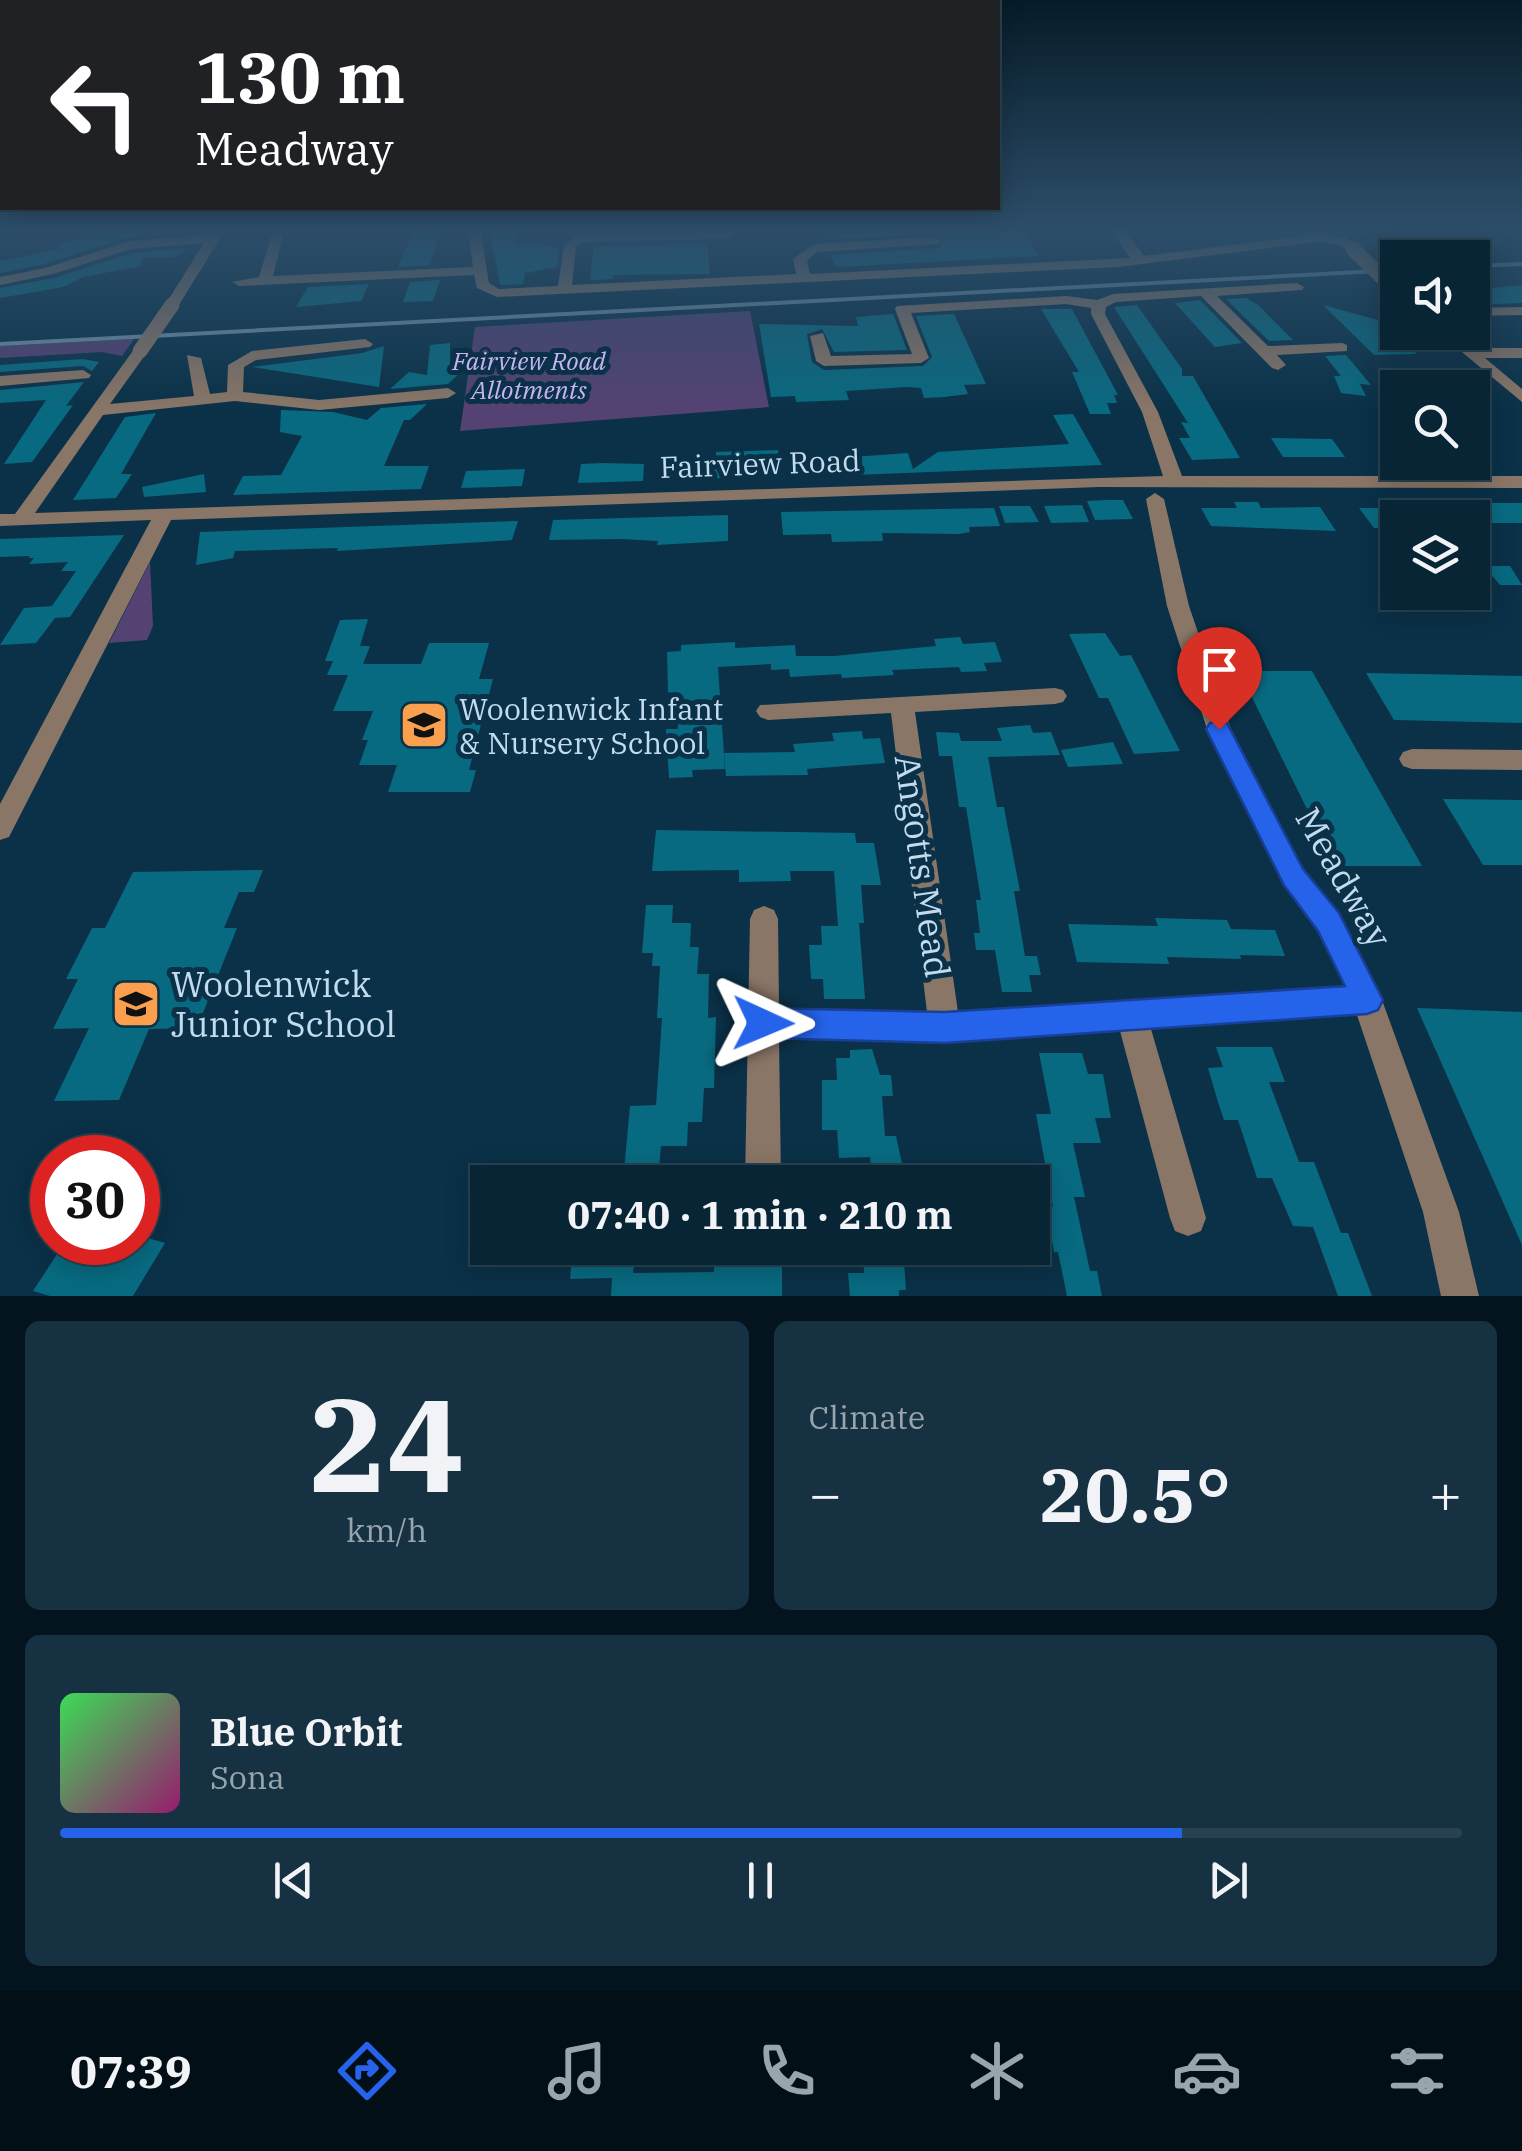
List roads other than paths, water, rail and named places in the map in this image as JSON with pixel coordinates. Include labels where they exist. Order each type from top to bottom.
[{"type":"street","points":[[21,519],[182,289]]},
{"type":"street","points":[[487,289],[491,293],[574,289]]},
{"type":"street","points":[[818,336],[824,361],[920,358],[902,309],[1066,300],[1099,305],[1112,298],[1251,289]]},
{"type":"street","points":[[1205,292],[1278,365]]},
{"type":"street","name":"Meadway","points":[[1099,305],[1098,314],[1150,412],[1178,606],[1219,729],[1294,877],[1329,922],[1367,1000],[1441,1212],[1460,1296]]},
{"type":"street","points":[[1490,312],[1522,311]]},
{"type":"street","points":[[235,396],[236,366],[252,356],[366,344]]},
{"type":"street","points":[[1265,352],[1342,348]]},
{"type":"street","points":[[1466,350],[1522,396]]},
{"type":"street","points":[[1469,353],[1522,354]]},
{"type":"street","points":[[192,358],[203,400]]},
{"type":"street","points":[[0,381],[83,376]]},
{"type":"street","points":[[20,402],[38,378]]},
{"type":"street","points":[[97,410],[235,396],[319,405],[448,393]]},
{"type":"street","name":"Fairview Road","points":[[0,520],[1522,482]]},
{"type":"street","points":[[0,829],[164,514]]},
{"type":"street","points":[[768,711],[1055,696]]},
{"type":"street","name":"Angotts Mead","points":[[902,704],[945,1028]]},
{"type":"street","points":[[1412,758],[1522,760]]},
{"type":"street","points":[[763,1165],[764,919]]},
{"type":"street","points":[[763,1023],[945,1028],[1367,1000]]},
{"type":"street","points":[[1132,1016],[1188,1218]]},
{"type":"railway","points":[[0,344],[1030,289]]},
{"type":"place","name":"Woolenwick Infant & Nursery School","points":[[424,725]]},
{"type":"place","name":"Woolenwick Junior School","points":[[136,1004]]},
{"type":"park label","name":"Fairview Road Allotments","points":[[529,374]]}]
